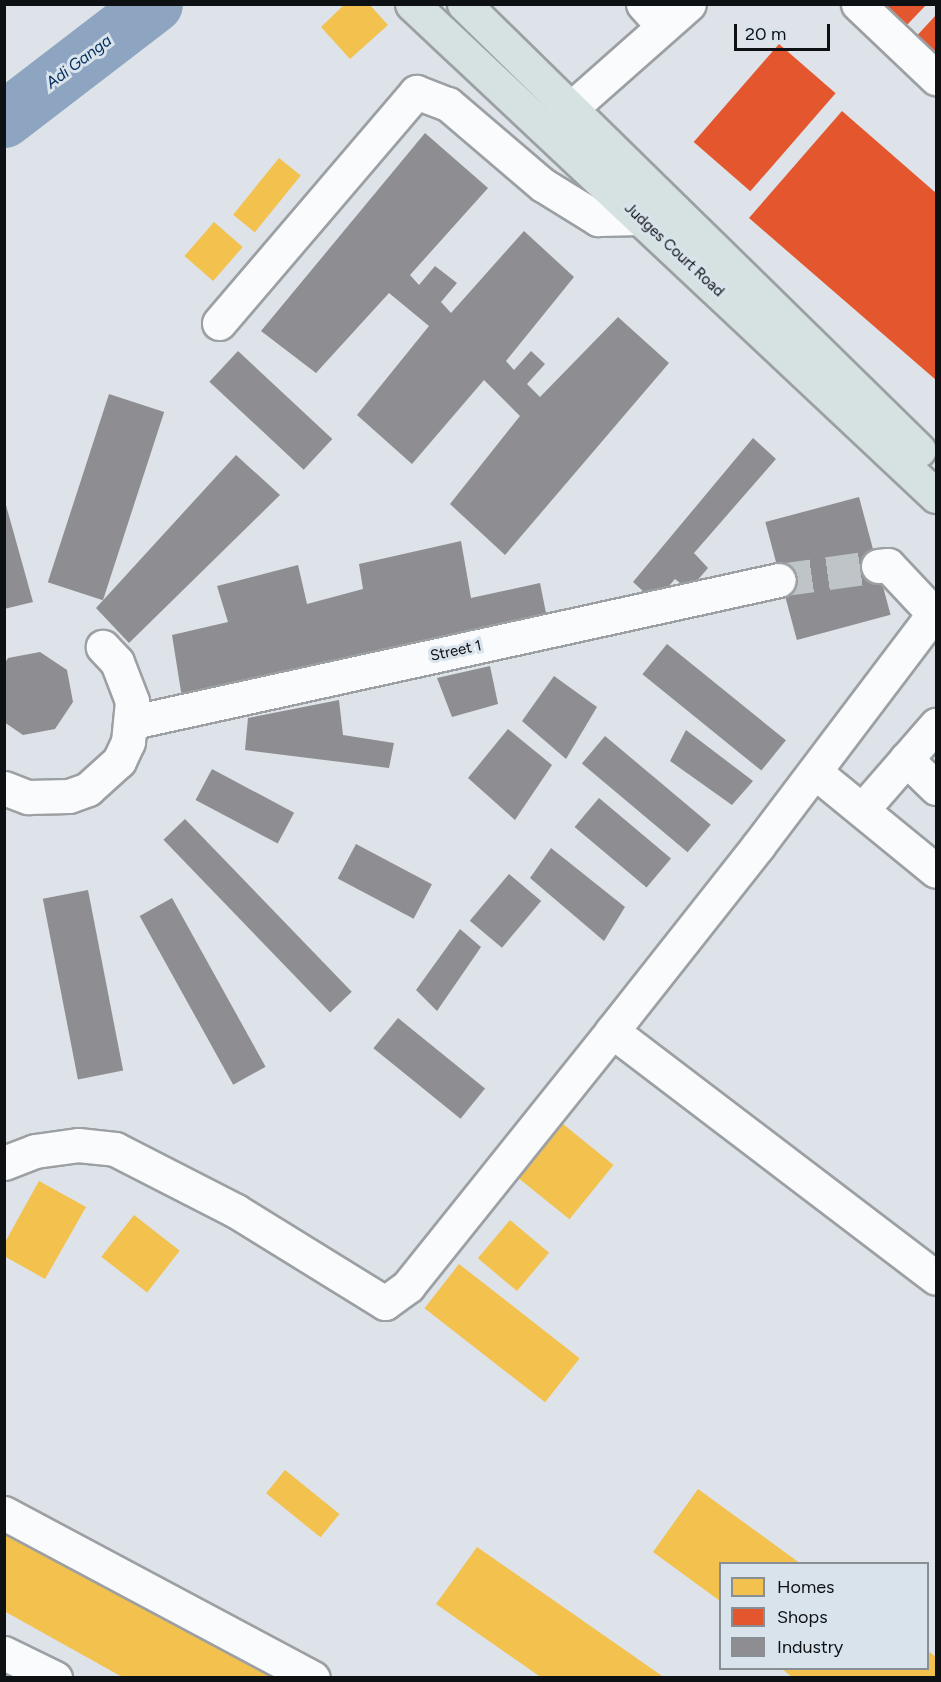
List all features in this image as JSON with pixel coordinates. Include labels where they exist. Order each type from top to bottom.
[{"type":"main road","name":"Judges Court Road","points":[[412,4],[557,120],[597,133],[936,466]]},
{"type":"main road","name":"Judges Court Road","points":[[464,4],[557,120],[640,218],[936,496]]},
{"type":"street","points":[[557,120],[653,15],[689,4]]},
{"type":"street","points":[[858,4],[936,78]]},
{"type":"street","points":[[219,323],[416,92],[448,104],[543,185],[598,219],[640,218]]},
{"type":"street","points":[[4,1162],[35,1151],[78,1145],[115,1149],[236,1211],[385,1303],[408,1286],[612,1031],[815,772],[935,612],[888,565],[878,566]]},
{"type":"street","name":"Street 1","points":[[133,722],[779,580]]},
{"type":"street","points":[[4,788],[48,799],[88,789],[119,761],[133,722],[127,681],[103,647]]},
{"type":"street","points":[[862,810],[936,725]]},
{"type":"street","points":[[906,759],[936,789]]},
{"type":"street","points":[[815,772],[936,871]]},
{"type":"street","points":[[612,1031],[936,1278]]},
{"type":"street","points":[[4,1513],[314,1677]]},
{"type":"street","points":[[4,1653],[55,1677]]},
{"type":"building: Homes","points":[[345,4],[369,4],[388,25],[350,59],[321,27]]},
{"type":"building: Homes","points":[[279,158],[301,176],[255,232],[233,215]]},
{"type":"building: Homes","points":[[214,222],[243,247],[213,281],[184,256]]},
{"type":"building: Homes","points":[[563,1124],[614,1165],[569,1219],[519,1178]]},
{"type":"building: Homes","points":[[39,1181],[86,1207],[45,1279],[4,1256],[4,1244]]},
{"type":"building: Homes","points":[[134,1215],[180,1251],[147,1292],[101,1257]]},
{"type":"building: Homes","points":[[510,1220],[549,1253],[517,1291],[478,1258]]},
{"type":"building: Homes","points":[[459,1264],[580,1358],[545,1402],[425,1308]]},
{"type":"building: Homes","points":[[285,1470],[339,1514],[321,1537],[266,1493]]},
{"type":"building: Homes","points":[[698,1489],[798,1562],[719,1562],[719,1600],[653,1552]]},
{"type":"building: Homes","points":[[4,1521],[307,1678],[124,1678],[4,1611]]},
{"type":"building: Homes","points":[[477,1547],[665,1678],[542,1678],[436,1604]]},
{"type":"building: Homes","points":[[929,1652],[936,1657],[936,1678],[793,1678],[783,1670],[929,1670]]},
{"type":"building: Shops","points":[[881,4],[927,4],[905,27]]},
{"type":"building: Shops","points":[[936,15],[936,64],[912,41]]},
{"type":"building: Shops","points":[[779,44],[836,93],[750,191],[694,142]]},
{"type":"building: Shops","points":[[842,111],[936,193],[936,380],[749,218]]},
{"type":"building: Industry","points":[[425,133],[488,188],[410,275],[419,285],[435,266],[457,283],[441,302],[451,313],[524,231],[574,277],[506,361],[514,370],[531,351],[545,364],[527,384],[540,397],[618,317],[669,363],[505,555],[450,504],[520,416],[484,380],[412,464],[357,415],[429,326],[389,293],[316,373],[261,331]]},
{"type":"building: Industry","points":[[238,351],[332,439],[304,470],[209,382]]},
{"type":"building: Industry","points":[[109,394],[164,412],[103,600],[48,582]]},
{"type":"building: Industry","points":[[753,438],[776,459],[694,553],[708,568],[689,590],[675,579],[655,602],[633,582]]},
{"type":"building: Industry","points":[[236,455],[280,495],[129,643],[96,608]]},
{"type":"building: Industry","points":[[859,497],[891,615],[797,640],[765,522]]},
{"type":"building: Industry","points":[[4,498],[33,602],[4,609]]},
{"type":"building: Industry","points":[[461,541],[471,598],[540,583],[548,623],[182,698],[172,635],[228,622],[217,586],[298,565],[307,604],[363,589],[359,564]]},
{"type":"building: Industry","points":[[667,644],[786,740],[761,771],[642,674]]},
{"type":"building: Industry","points":[[40,652],[67,670],[73,702],[55,729],[23,735],[4,722],[4,664],[8,658]]},
{"type":"building: Industry","points":[[490,666],[498,704],[452,717],[437,678]]},
{"type":"building: Industry","points":[[554,676],[597,707],[566,759],[522,721]]},
{"type":"building: Industry","points":[[339,700],[343,735],[394,743],[389,768],[245,750],[248,718]]},
{"type":"building: Industry","points":[[508,729],[552,765],[515,820],[468,778]]},
{"type":"building: Industry","points":[[686,730],[753,781],[732,805],[670,761]]},
{"type":"building: Industry","points":[[605,736],[711,825],[688,852],[582,764]]},
{"type":"building: Industry","points":[[212,769],[294,813],[278,844],[196,800]]},
{"type":"building: Industry","points":[[599,798],[671,858],[647,888],[575,827]]},
{"type":"building: Industry","points":[[185,819],[352,992],[330,1012],[163,840]]},
{"type":"building: Industry","points":[[356,844],[432,884],[414,919],[338,878]]},
{"type":"building: Industry","points":[[551,848],[625,907],[604,941],[530,878]]},
{"type":"building: Industry","points":[[509,874],[541,901],[502,948],[470,921]]},
{"type":"building: Industry","points":[[88,890],[123,1071],[78,1079],[43,899]]},
{"type":"building: Industry","points":[[172,898],[266,1067],[233,1085],[140,916]]},
{"type":"building: Industry","points":[[460,929],[481,947],[437,1011],[416,990]]},
{"type":"building: Industry","points":[[398,1018],[485,1088],[460,1119],[373,1048]]},
{"type":"waterway","name":"Adi Ganga","points":[[4,119],[154,4]]},
{"type":"tunnel","points":[[779,580],[878,566]]}]
